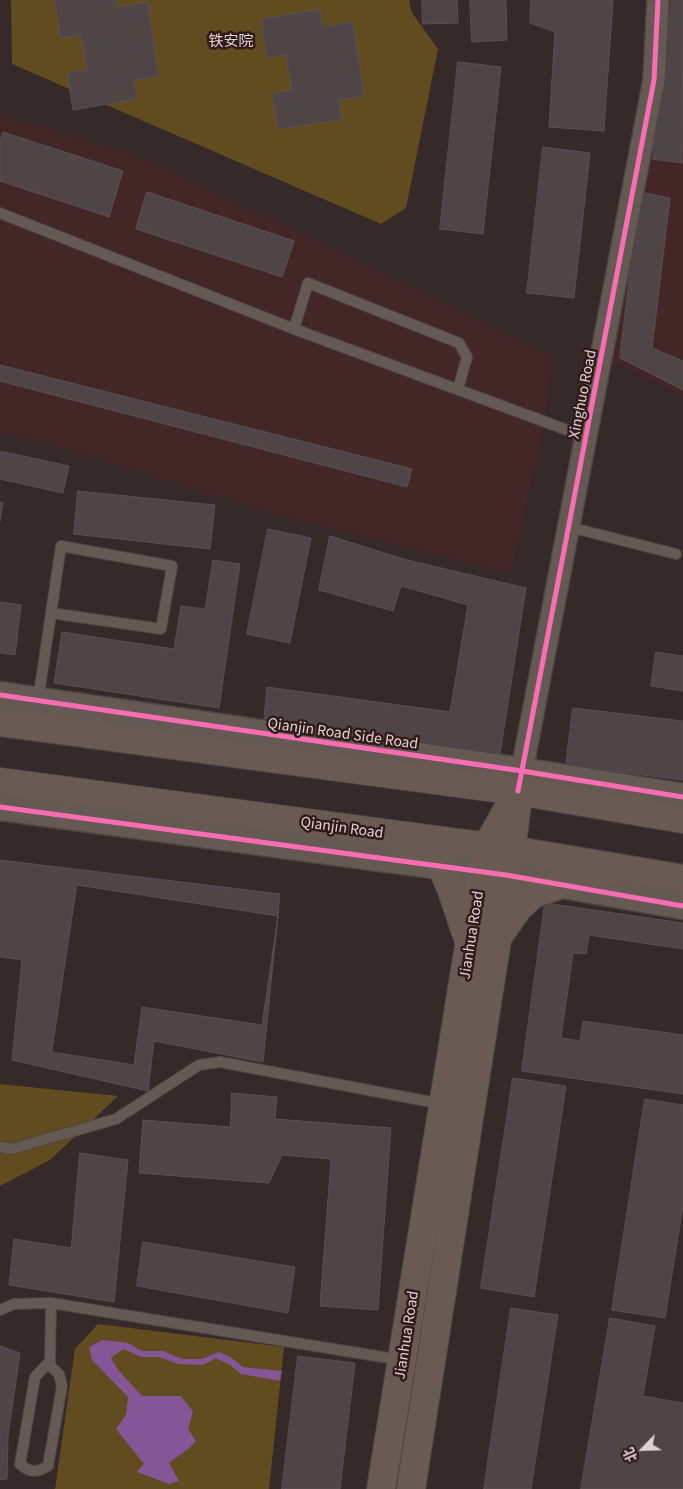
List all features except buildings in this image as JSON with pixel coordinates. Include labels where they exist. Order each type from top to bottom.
[{"type":"main road","points":[[0,722],[36,713],[520,781],[683,819]]},
{"type":"main road","name":"Jianhua Road","points":[[381,1489],[470,943],[520,781]]},
{"type":"main road","name":"Qianjin Road","points":[[0,782],[378,832],[496,861],[626,869],[683,879]]},
{"type":"main road","points":[[378,832],[418,848],[440,866],[454,896],[470,943]]},
{"type":"main road","name":"Jianhua Road","points":[[411,1489],[497,939],[496,861]]},
{"type":"main road","points":[[497,939],[518,908],[534,894],[586,876],[626,869]]},
{"type":"street","name":"Xinghuo Road","points":[[520,781],[654,80],[658,0]]},
{"type":"street","points":[[0,695],[36,713]]},
{"type":"street","points":[[520,781],[683,797]]},
{"type":"street","points":[[0,807],[440,866],[496,861],[562,885],[683,906]]},
{"type":"lane","points":[[0,214],[294,329],[586,437]]},
{"type":"lane","points":[[294,329],[308,283],[459,343],[467,357],[458,389]]},
{"type":"lane","points":[[569,527],[676,554]]},
{"type":"lane","points":[[36,713],[61,546],[172,566],[161,629],[51,613]]},
{"type":"lane","points":[[0,1146],[11,1149],[116,1119],[199,1065],[220,1062],[443,1104]]},
{"type":"lane","points":[[0,1310],[14,1304],[51,1303],[402,1360]]},
{"type":"lane","points":[[50,1361],[35,1378],[20,1464],[28,1471],[38,1472],[48,1466],[62,1386],[60,1374],[50,1366],[51,1303]]},
{"type":"shaded area","points":[[11,0],[409,0],[412,13],[438,49],[406,208],[381,224],[12,64]]},
{"type":"shaded area","points":[[671,0],[683,0],[683,396],[611,361]]},
{"type":"shaded area","points":[[0,115],[133,154],[307,236],[552,356],[545,421],[511,574],[281,516],[50,444],[0,431]]},
{"type":"shaded area","points":[[0,1084],[118,1096],[50,1160],[0,1186]]},
{"type":"shaded area","points":[[98,1324],[284,1347],[269,1489],[55,1489],[75,1349]]},
{"type":"shaded area","points":[[102,1340],[128,1343],[142,1351],[163,1351],[182,1359],[202,1359],[219,1352],[232,1358],[243,1367],[282,1371],[280,1381],[241,1374],[230,1365],[216,1358],[203,1365],[178,1364],[159,1357],[141,1357],[123,1349],[111,1358],[118,1370],[142,1396],[181,1396],[193,1412],[188,1429],[196,1441],[169,1463],[179,1481],[169,1484],[137,1472],[144,1464],[116,1429],[126,1415],[128,1397],[92,1360],[89,1347]]},
{"type":"cycle path","points":[[518,791],[654,80],[658,0]]},
{"type":"cycle path","name":"Qianjin Road Side Road","points":[[0,695],[522,771],[683,797]]},
{"type":"cycle path","points":[[0,807],[506,875],[683,906]]},
{"type":"district","name":"铁安院","points":[[231,40]]}]
